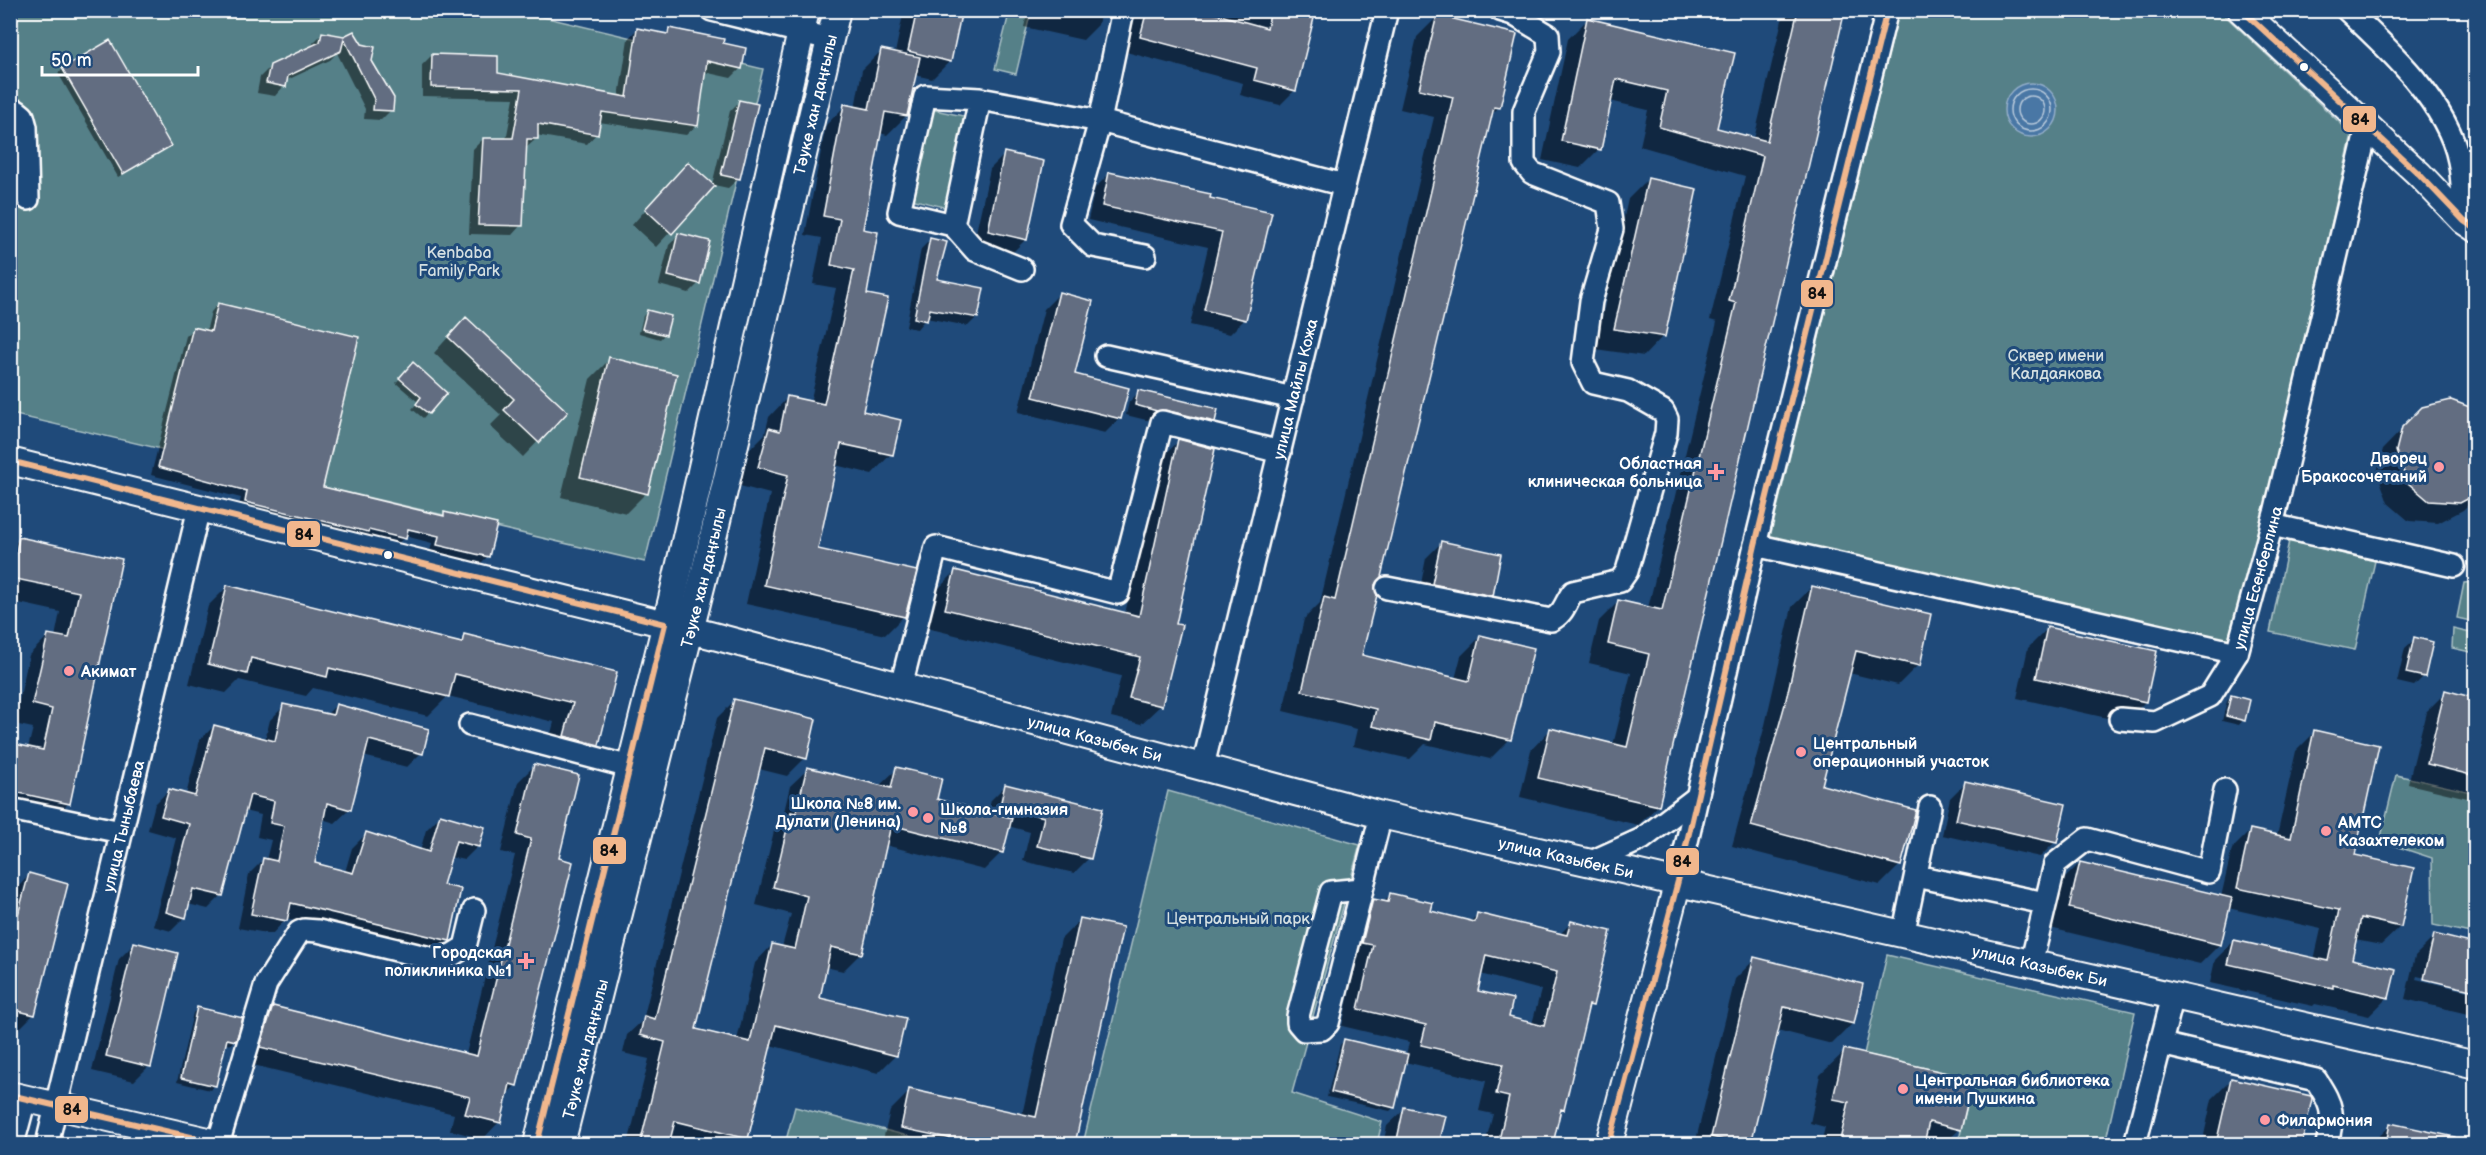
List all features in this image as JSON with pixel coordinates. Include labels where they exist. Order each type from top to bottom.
[{"type":"main road","name":"Тәуке хан даңғылы","points":[[537,1144],[630,767],[677,627],[708,560],[837,10]]},
{"type":"main road","points":[[2241,10],[2367,128],[2420,174],[2470,225]]},
{"type":"main road","name":"Тәуке хан даңғылы","points":[[561,1144],[677,627],[803,21]]},
{"type":"main road","name":"улица Казыбек Би","points":[[10,461],[677,627],[1381,815],[1678,881],[1903,935],[2475,1065]]},
{"type":"main road","points":[[1615,1144],[1678,881]]},
{"type":"main road","points":[[18,1097],[219,1144]]},
{"type":"street","points":[[712,10],[784,26],[803,21],[830,39]]},
{"type":"street","points":[[1123,10],[1100,121],[1071,224],[1093,246],[1145,256]]},
{"type":"street","name":"улица Майлы Кожа","points":[[1203,766],[1387,10]]},
{"type":"street","points":[[1387,588],[1551,620],[1557,617],[1564,610],[1574,592],[1620,581],[1627,571],[1666,433],[1667,419],[1663,411],[1652,403],[1628,391],[1593,383],[1588,377],[1583,363],[1584,341],[1591,301],[1610,240],[1612,217],[1608,203],[1532,173],[1524,163],[1524,111],[1549,52],[1550,43],[1548,35],[1542,31],[1513,14],[1500,10]]},
{"type":"street","points":[[1678,881],[1755,545],[1887,10]]},
{"type":"street","points":[[2346,10],[2387,48],[2445,119],[2459,160],[2470,225]]},
{"type":"street","points":[[1022,269],[975,250],[953,225],[899,212],[925,96],[980,99],[1100,121],[1344,185]]},
{"type":"street","points":[[953,225],[980,99]]},
{"type":"street","points":[[10,111],[17,111],[23,116],[26,127],[28,199]]},
{"type":"street","name":"улица Есенберлина","points":[[1755,545],[2237,653],[2272,525],[2367,128]]},
{"type":"street","points":[[1106,356],[1293,398]]},
{"type":"street","points":[[901,686],[936,547],[1118,593],[1162,422],[1280,452]]},
{"type":"street","name":"улица Тыныбаева","points":[[47,1144],[199,508]]},
{"type":"street","points":[[2272,525],[2454,566]]},
{"type":"street","points":[[2120,719],[2155,722],[2210,696],[2237,653]]},
{"type":"street","points":[[470,725],[630,767]]},
{"type":"street","points":[[2031,964],[2055,864],[2087,839],[2209,872],[2225,790]]},
{"type":"street","points":[[1591,862],[1642,839],[1697,797]]},
{"type":"street","points":[[1903,935],[1929,807]]},
{"type":"street","points":[[10,809],[121,832]]},
{"type":"street","points":[[1362,889],[1331,892],[1298,1016],[1298,1023],[1304,1030],[1322,1029],[1328,1023],[1381,815]]},
{"type":"street","points":[[1916,876],[2045,903]]},
{"type":"street","points":[[219,1144],[262,993],[299,932],[318,931],[434,959],[453,955],[465,947],[474,910]]},
{"type":"street","points":[[2135,1144],[2173,996]]},
{"type":"street","points":[[2161,1044],[2316,1080],[2327,1097],[2333,1116],[2326,1144]]},
{"type":"street","points":[[13,1144],[18,1097]]},
{"type":"green space","points":[[1010,10],[1031,11],[1016,74],[995,69]]},
{"type":"green space","name":"Kenbaba Family Park","points":[[11,11],[518,11],[763,69],[645,562],[11,414]]},
{"type":"green space","name":"Сквер имени Калдаякова","points":[[1899,11],[2220,11],[2352,134],[2234,649],[1769,541]]},
{"type":"green space","points":[[930,109],[968,117],[948,208],[911,199]]},
{"type":"green space","points":[[2289,541],[2375,561],[2355,650],[2270,632]]},
{"type":"green space","points":[[2475,582],[2475,622],[2457,618],[2464,583]]},
{"type":"green space","points":[[2453,629],[2475,634],[2475,653],[2452,648]]},
{"type":"green space","points":[[2396,775],[2475,793],[2475,934],[2433,925],[2432,858],[2380,841]]},
{"type":"green space","name":"Центральный парк","points":[[1168,791],[1360,845],[1292,1093],[1382,1122],[1377,1144],[1083,1144]]},
{"type":"green space","points":[[1887,955],[2135,1012],[2105,1144],[1958,1144],[1973,1079],[1864,1054]]},
{"type":"green space","points":[[795,1107],[939,1144],[785,1144]]},
{"type":"water","points":[[2026,83],[2036,83],[2046,87],[2054,95],[2058,110],[2054,125],[2046,133],[2036,137],[2026,137],[2016,133],[2008,125],[2004,115],[2004,105],[2008,95],[2016,87]]},
{"type":"building","points":[[917,10],[962,10],[951,62],[908,51]]},
{"type":"building","points":[[1147,10],[1202,10],[1267,28],[1271,10],[1316,10],[1296,91],[1254,80],[1257,68],[1140,37]]},
{"type":"building","points":[[1798,10],[1845,10],[1659,806],[1538,778],[1550,728],[1627,747],[1649,654],[1608,644],[1618,600],[1662,610],[1736,303],[1729,301],[1763,156],[1659,127],[1667,91],[1616,79],[1601,150],[1561,141],[1587,18],[1735,53],[1717,128],[1767,141]]},
{"type":"building","points":[[1437,15],[1517,34],[1500,108],[1494,107],[1381,577],[1375,585],[1377,595],[1362,655],[1469,681],[1480,635],[1534,648],[1511,740],[1435,722],[1431,740],[1372,726],[1376,709],[1302,691],[1324,597],[1335,600],[1453,97],[1419,89]]},
{"type":"building","points":[[637,28],[668,34],[669,28],[724,39],[723,43],[746,48],[742,69],[707,61],[698,126],[602,112],[598,135],[538,124],[538,139],[527,139],[523,226],[478,225],[483,138],[513,138],[522,89],[431,87],[432,54],[498,56],[498,73],[627,97]]},
{"type":"building","points":[[354,31],[362,44],[375,47],[372,61],[394,98],[393,111],[373,110],[374,99],[344,39],[341,51],[288,76],[286,87],[266,83],[270,65],[320,42],[322,32],[344,36]]},
{"type":"building","points":[[110,40],[171,146],[123,174],[62,68]]},
{"type":"building","points":[[881,49],[920,57],[907,116],[885,112],[863,229],[878,232],[867,294],[888,298],[863,411],[901,420],[893,455],[841,444],[818,549],[917,571],[905,617],[764,585],[788,475],[758,467],[769,428],[780,431],[787,396],[824,404],[854,270],[831,265],[840,219],[823,216],[844,104],[869,109]]},
{"type":"building","points":[[739,100],[758,104],[740,179],[721,175]]},
{"type":"building","points":[[1004,152],[1044,161],[1027,240],[988,231]]},
{"type":"building","points":[[688,162],[715,186],[672,234],[645,209]]},
{"type":"building","points":[[1109,172],[1211,194],[1210,198],[1272,212],[1246,320],[1204,310],[1222,232],[1102,206]]},
{"type":"building","points":[[1648,178],[1697,189],[1665,337],[1614,329]]},
{"type":"building","points":[[678,233],[710,241],[700,284],[668,276]]},
{"type":"building","points":[[930,238],[947,242],[937,279],[984,288],[978,318],[930,309],[927,321],[914,318]]},
{"type":"building","points":[[1059,292],[1093,301],[1075,374],[1129,388],[1121,419],[1033,397]]},
{"type":"building","points":[[218,303],[359,337],[323,487],[444,516],[444,512],[497,524],[489,557],[437,545],[439,536],[408,529],[406,539],[245,502],[247,491],[158,467],[193,327],[211,331]]},
{"type":"building","points":[[647,310],[671,316],[666,335],[642,329]]},
{"type":"building","points":[[466,317],[568,412],[539,443],[504,410],[514,399],[448,337]]},
{"type":"building","points":[[609,357],[677,374],[648,494],[580,477]]},
{"type":"building","points":[[413,362],[447,393],[429,414],[416,404],[421,397],[399,378]]},
{"type":"building","points":[[1138,390],[1218,409],[1215,422],[1135,405]]},
{"type":"building","name":"Дворец Бракосочетаний","points":[[2451,400],[2475,409],[2475,495],[2460,503],[2429,501],[2408,483],[2396,451],[2402,427],[2422,407]]},
{"type":"building","points":[[1178,439],[1215,449],[1176,624],[1182,625],[1162,706],[1129,698],[1140,657],[945,609],[955,570],[1139,616]]},
{"type":"building","name":"Акимат","points":[[19,537],[122,559],[70,804],[10,791],[10,743],[43,750],[52,709],[32,704],[48,634],[69,638],[79,592],[11,578]]},
{"type":"building","points":[[1441,541],[1501,554],[1493,596],[1432,584]]},
{"type":"building","points":[[227,585],[462,643],[464,634],[617,672],[599,745],[564,736],[573,703],[455,674],[449,697],[329,668],[327,677],[251,658],[247,674],[208,664]]},
{"type":"building","points":[[1812,586],[1931,614],[1920,666],[1856,651],[1822,785],[1916,810],[1901,866],[1751,826],[1785,704]]},
{"type":"building","points":[[2047,627],[2157,651],[2146,702],[2036,678]]},
{"type":"building","points":[[2414,637],[2433,642],[2425,677],[2406,673]]},
{"type":"building","points":[[2445,690],[2475,698],[2475,776],[2427,764]]},
{"type":"building","points":[[2231,695],[2250,700],[2245,721],[2226,716]]},
{"type":"building","points":[[734,699],[816,719],[807,759],[765,748],[696,1029],[750,1042],[772,944],[795,949],[807,896],[773,887],[791,812],[796,813],[807,767],[891,788],[896,767],[942,778],[937,799],[1012,818],[1003,853],[891,825],[862,954],[831,947],[820,998],[906,1018],[897,1056],[776,1025],[748,1139],[675,1121],[669,1144],[640,1144],[665,1042],[640,1035],[644,1016],[655,1019]]},
{"type":"building","points":[[283,704],[333,715],[336,704],[429,729],[423,754],[369,740],[351,810],[327,803],[315,863],[353,873],[366,832],[429,852],[440,814],[485,827],[479,847],[456,841],[443,885],[461,889],[450,941],[291,903],[287,921],[251,914],[263,858],[277,861],[284,826],[270,823],[274,801],[250,795],[223,896],[193,889],[186,918],[166,912],[189,824],[161,816],[169,789],[195,796],[214,725],[275,741]]},
{"type":"building","name":"АМТС Казахтелеком","points":[[2314,730],[2379,745],[2355,855],[2414,868],[2401,927],[2361,918],[2352,959],[2396,969],[2389,998],[2228,964],[2234,940],[2328,961],[2339,910],[2237,888],[2250,829],[2291,838]]},
{"type":"building","points":[[534,764],[579,775],[559,858],[573,862],[517,1086],[510,1084],[501,1123],[465,1114],[470,1097],[260,1047],[273,1006],[477,1056],[531,839],[517,835]]},
{"type":"building","points":[[1965,781],[2066,804],[2057,843],[1956,820]]},
{"type":"building","points":[[1005,784],[1103,808],[1091,859],[1037,846],[1044,817],[1000,806]]},
{"type":"building","points":[[2080,862],[2232,898],[2221,945],[2069,908]]},
{"type":"building","points":[[29,873],[68,884],[35,1015],[10,1009],[10,945]]},
{"type":"building","points":[[1390,893],[1433,903],[1431,911],[1475,922],[1477,913],[1567,935],[1571,921],[1611,931],[1593,1006],[1589,1005],[1564,1110],[1561,1109],[1553,1144],[1498,1144],[1509,1097],[1496,1094],[1503,1064],[1421,1045],[1426,1025],[1358,1009],[1373,945],[1362,943],[1373,899],[1388,902]],"holes":[[[1486,955],[1557,972],[1544,1026],[1509,1017],[1513,999],[1478,991]]]},
{"type":"building","points":[[1080,918],[1123,927],[1075,1144],[976,1144],[901,1128],[909,1089],[1036,1117]]},
{"type":"building","points":[[2434,934],[2475,944],[2475,991],[2424,979]]},
{"type":"building","points":[[134,942],[178,953],[151,1067],[106,1056]]},
{"type":"building","points":[[1754,957],[1863,984],[1854,1024],[1784,1007],[1751,1144],[1741,1144],[1711,1137]]},
{"type":"building","points":[[197,1007],[243,1018],[236,1041],[227,1039],[216,1086],[181,1078]]},
{"type":"building","points":[[1344,1039],[1408,1054],[1395,1108],[1331,1092]]},
{"type":"building","name":"Центральная библиотека имени Пушкина","points":[[1844,1049],[1973,1079],[1961,1130],[1929,1122],[1924,1144],[1839,1144],[1849,1102],[1833,1099]]},
{"type":"building","name":"Филармония","points":[[2231,1078],[2311,1096],[2302,1144],[2216,1144]]},
{"type":"building","points":[[1404,1107],[1446,1116],[1439,1144],[1396,1144]]},
{"type":"building","points":[[2390,1123],[2455,1137],[2455,1144],[2386,1144]]},
{"type":"transit line","name":"84","points":[[1609,1144],[1678,881],[1755,545],[1887,10]]},
{"type":"transit line","name":"84","points":[[2242,10],[2419,174],[2464,221],[2476,229]]},
{"type":"transit line","name":"84","points":[[10,461],[665,624],[537,1144]]},
{"type":"transit line","name":"84","points":[[10,1095],[221,1144]]},
{"type":"place","name":"Дворец Бракосочетаний","points":[[2439,467]]},
{"type":"place","name":"Областная клиническая больница","points":[[1716,472]]},
{"type":"place","name":"Акимат","points":[[69,671]]},
{"type":"place","name":"Центральный операционный участок","points":[[1801,752]]},
{"type":"place","name":"Школа №8 им. Дулати (Ленина)","points":[[913,812]]},
{"type":"place","name":"Школа-гимназия №8","points":[[928,818]]},
{"type":"place","name":"АМТС Казахтелеком","points":[[2326,831]]},
{"type":"place","name":"Городская поликлиника №1","points":[[526,961]]},
{"type":"place","name":"Центральная библиотека имени Пушкина","points":[[1903,1089]]},
{"type":"place","name":"Филармония","points":[[2265,1120]]}]
